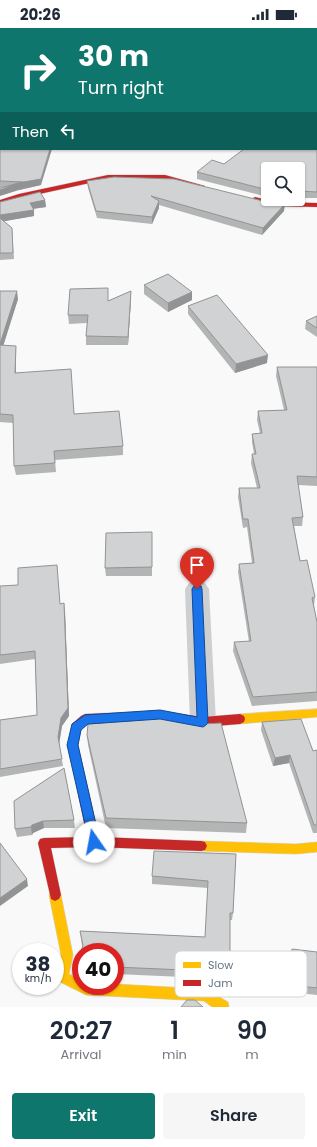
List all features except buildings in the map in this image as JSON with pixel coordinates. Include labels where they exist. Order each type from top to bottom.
[{"type":"street","points":[[0,202],[19,196],[108,178],[165,177],[209,188]]},
{"type":"street","points":[[246,196],[275,204],[317,205]]},
{"type":"street","points":[[197,589],[203,722]]},
{"type":"street","points":[[94,842],[73,745],[76,727],[85,719],[160,715],[203,722],[317,713]]},
{"type":"street","points":[[175,993],[86,989],[62,977],[67,955],[44,843],[94,842],[296,849],[317,847]]},
{"type":"street","points":[[209,997],[222,1007]]},
{"type":"traffic: slow","points":[[240,719],[317,713]]},
{"type":"traffic: slow","points":[[201,846],[296,849],[317,847]]},
{"type":"traffic: slow","points":[[55,895],[67,955],[62,977],[86,989],[175,993]]},
{"type":"traffic: slow","points":[[209,997],[223,1007]]},
{"type":"traffic: jam","points":[[0,202],[19,196],[108,177],[165,177],[202,186]]},
{"type":"traffic: jam","points":[[255,199],[275,204],[317,205]]},
{"type":"traffic: jam","points":[[94,842],[73,745],[76,727],[85,719],[160,715],[203,722],[240,719]]},
{"type":"traffic: jam","points":[[55,895],[44,843],[94,842],[201,846]]},
{"type":"route","points":[[94,842],[73,745],[76,727],[85,719],[160,715],[203,722],[197,589]]}]
